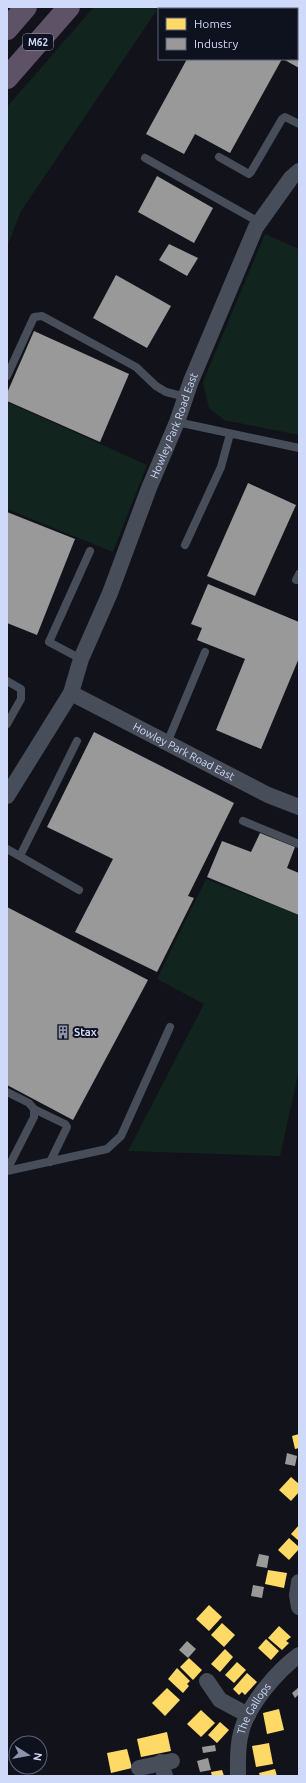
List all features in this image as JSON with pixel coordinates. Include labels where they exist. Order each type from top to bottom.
[{"type":"highway","name":"M62","points":[[7,29],[26,7]]},
{"type":"highway","name":"M62","points":[[7,78],[69,7]]},
{"type":"street","name":"Howley Park Road East","points":[[7,796],[71,693],[81,659],[110,594],[149,488],[178,422],[186,397],[253,234],[259,222],[291,178],[299,171]]},
{"type":"street","name":"Howley Park Road East","points":[[71,693],[268,795],[299,806]]},
{"type":"street","points":[[299,1582],[297,1596],[299,1607]]},
{"type":"street","name":"The Gallops","points":[[238,1776],[238,1751],[241,1732],[248,1715],[261,1694],[299,1655]]},
{"type":"street","points":[[207,1681],[220,1700],[248,1715]]},
{"type":"street","points":[[139,1768],[166,1766]]},
{"type":"lane","points":[[219,157],[249,174],[282,119],[285,117],[299,124]]},
{"type":"lane","points":[[145,158],[259,222]]},
{"type":"lane","points":[[7,376],[34,317],[42,316],[136,367],[156,386],[166,392],[186,397]]},
{"type":"lane","points":[[178,422],[299,448]]},
{"type":"lane","points":[[185,545],[221,467],[230,434]]},
{"type":"lane","points":[[81,659],[49,642],[90,551]]},
{"type":"lane","points":[[167,743],[205,652]]},
{"type":"lane","points":[[7,681],[21,689],[21,699],[7,724]]},
{"type":"lane","points":[[20,856],[77,741]]},
{"type":"lane","points":[[243,821],[299,844]]},
{"type":"lane","points":[[7,849],[79,890]]},
{"type":"lane","points":[[7,1171],[107,1149],[121,1136],[170,1027]]},
{"type":"lane","points":[[7,1092],[29,1103],[34,1109],[65,1124],[67,1127],[50,1162]]},
{"type":"lane","points":[[7,1171],[34,1116],[34,1109]]},
{"type":"green space","points":[[94,7],[159,7],[21,211],[7,247],[7,107]]},
{"type":"green space","points":[[265,234],[299,249],[299,435],[224,420],[209,408],[203,382]]},
{"type":"green space","points":[[7,402],[147,465],[113,552],[7,509]]},
{"type":"green space","points":[[206,879],[299,915],[299,1070],[280,1156],[128,1151],[204,1004],[157,979]]},
{"type":"building: Homes","points":[[299,1434],[299,1448],[295,1449],[292,1436]]},
{"type":"building: Homes","points":[[291,1477],[299,1484],[299,1492],[291,1501],[279,1490]]},
{"type":"building: Homes","points":[[299,1525],[299,1541],[291,1534]]},
{"type":"building: Homes","points":[[289,1538],[299,1547],[299,1549],[289,1560],[278,1550]]},
{"type":"building: Homes","points":[[268,1570],[287,1573],[284,1588],[265,1584]]},
{"type":"building: Homes","points":[[209,1605],[222,1617],[209,1631],[196,1619]]},
{"type":"building: Homes","points":[[222,1623],[235,1635],[224,1647],[211,1635]]},
{"type":"building: Homes","points":[[279,1626],[291,1637],[286,1641],[289,1643],[282,1650],[268,1638]]},
{"type":"building: Homes","points":[[266,1639],[279,1651],[271,1660],[258,1648]]},
{"type":"building: Homes","points":[[225,1649],[233,1657],[220,1672],[211,1664]]},
{"type":"building: Homes","points":[[189,1658],[202,1670],[193,1680],[180,1667]]},
{"type":"building: Homes","points":[[237,1662],[246,1670],[234,1683],[225,1675]]},
{"type":"building: Homes","points":[[177,1668],[190,1681],[187,1684],[189,1686],[183,1693],[168,1679]]},
{"type":"building: Homes","points":[[247,1673],[257,1682],[245,1695],[242,1692],[239,1695],[233,1689]]},
{"type":"building: Homes","points":[[167,1688],[180,1700],[165,1716],[152,1703]]},
{"type":"building: Homes","points":[[279,1709],[284,1730],[267,1734],[263,1713]]},
{"type":"building: Homes","points":[[201,1710],[215,1723],[201,1737],[187,1724]]},
{"type":"building: Homes","points":[[220,1722],[229,1730],[217,1743],[208,1735]]},
{"type":"building: Homes","points":[[167,1732],[171,1751],[141,1757],[137,1739]]},
{"type":"building: Homes","points":[[269,1743],[273,1764],[256,1767],[252,1746]]},
{"type":"building: Homes","points":[[127,1749],[132,1768],[111,1773],[107,1753]]},
{"type":"building: Homes","points":[[275,1769],[277,1776],[260,1776],[259,1773]]},
{"type":"building: Homes","points":[[222,1770],[224,1776],[212,1776],[211,1772]]},
{"type":"building: Industry","points":[[241,7],[242,8],[216,8]]},
{"type":"building: Industry","points":[[283,7],[284,8],[262,8]]},
{"type":"building: Industry","points":[[298,16],[299,17],[299,68],[285,60],[298,60]]},
{"type":"building: Industry","points":[[186,60],[281,60],[230,153],[195,134],[184,154],[146,134]]},
{"type":"building: Industry","points":[[157,176],[213,208],[194,243],[138,212]]},
{"type":"building: Industry","points":[[169,244],[198,258],[187,276],[159,260]]},
{"type":"building: Industry","points":[[116,275],[171,306],[147,348],[93,318]]},
{"type":"building: Industry","points":[[34,331],[129,374],[100,442],[7,401],[7,393]]},
{"type":"building: Industry","points":[[248,483],[296,505],[255,596],[207,576]]},
{"type":"building: Industry","points":[[7,512],[75,539],[37,635],[7,623]]},
{"type":"building: Industry","points":[[208,584],[299,622],[299,658],[261,749],[216,730],[245,659],[197,640],[202,628],[191,624]]},
{"type":"building: Industry","points":[[94,732],[234,803],[188,896],[194,898],[157,972],[75,932],[113,859],[47,827]]},
{"type":"building: Industry","points":[[260,833],[295,847],[287,868],[299,873],[299,915],[207,877],[222,841],[251,852]]},
{"type":"building: Industry","name":"Stax","points":[[7,907],[148,980],[73,1120],[7,1085]]},
{"type":"building: Industry","points":[[287,1453],[297,1456],[295,1466],[285,1464]]},
{"type":"building: Industry","points":[[259,1554],[269,1556],[267,1568],[256,1566]]},
{"type":"building: Industry","points":[[253,1585],[264,1587],[262,1598],[251,1596]]},
{"type":"building: Industry","points":[[187,1641],[196,1649],[188,1658],[179,1650]]},
{"type":"building: Industry","points":[[299,1687],[299,1694],[295,1698],[292,1693]]},
{"type":"building: Industry","points":[[215,1745],[216,1751],[203,1753],[202,1747]]},
{"type":"building: Industry","points":[[208,1758],[211,1770],[200,1772],[197,1761]]},
{"type":"place","name":"Stax","points":[[63,1032]]}]
